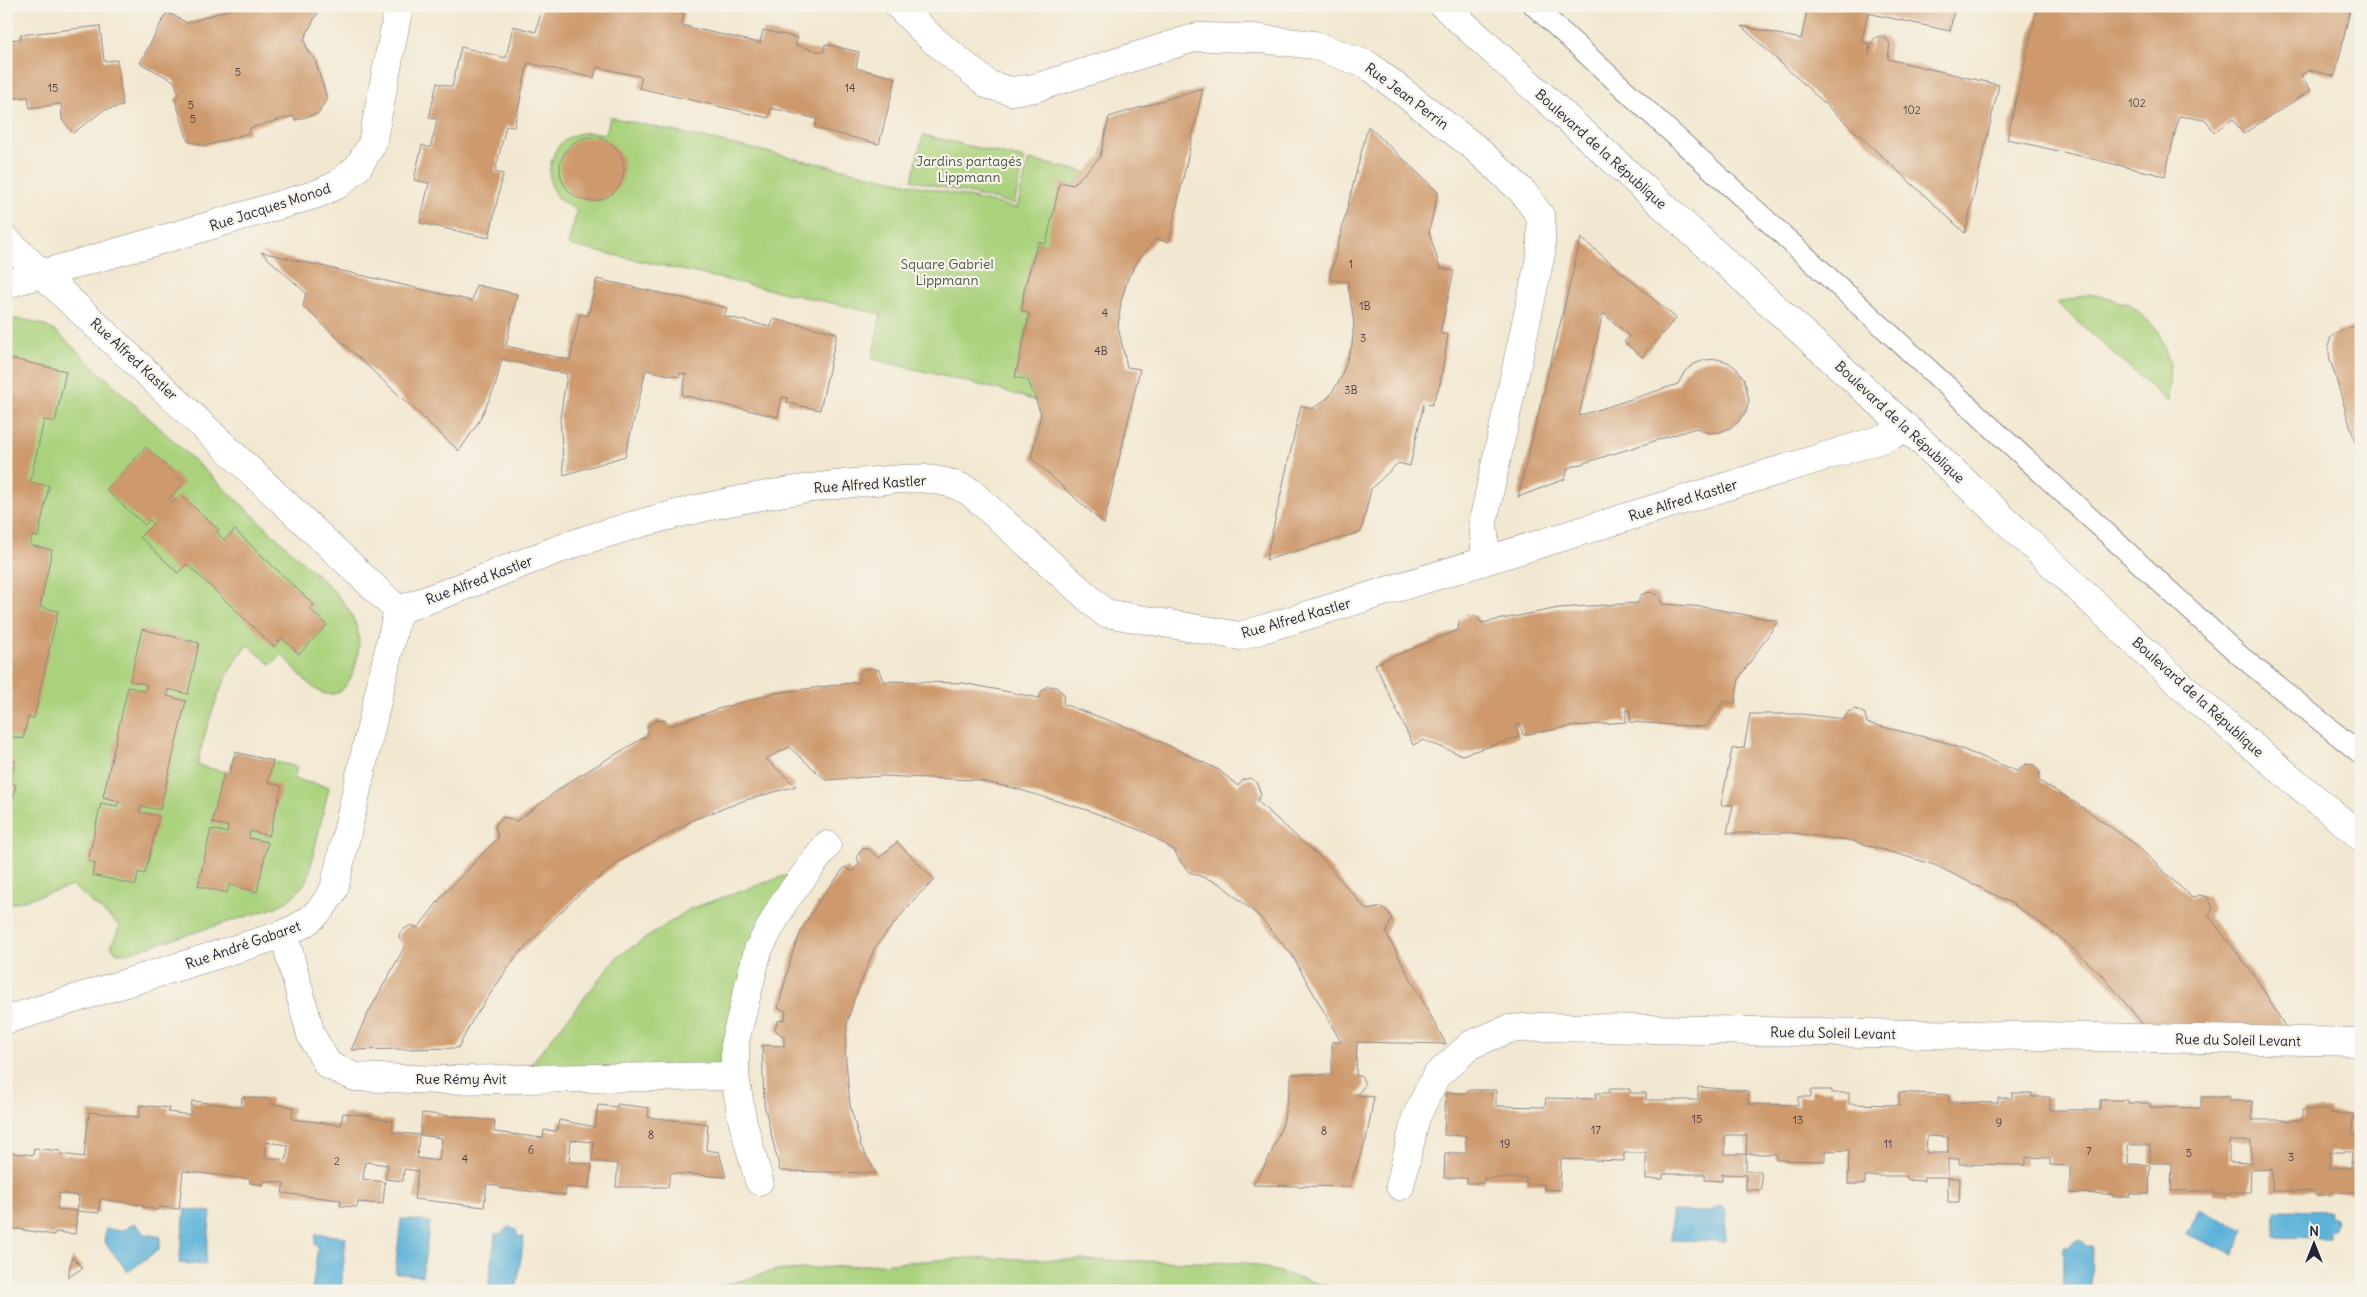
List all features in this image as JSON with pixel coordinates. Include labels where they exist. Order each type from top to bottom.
[{"type":"street","name":"Rue Jacques Monod","points":[[6,284],[317,194],[339,184],[358,167],[372,144],[399,6]]},
{"type":"street","name":"Rue Jean Perrin","points":[[899,6],[931,38],[989,85],[1011,91],[1035,88],[1197,37],[1253,38],[1314,45],[1368,65],[1474,147],[1523,192],[1541,217],[1541,253],[1483,522],[1486,560]]},
{"type":"street","name":"Boulevard de la République","points":[[1444,6],[1906,427],[2196,699],[2360,837]]},
{"type":"street","name":"Rue Alfred Kastler","points":[[6,240],[398,610],[435,598],[590,539],[694,510],[821,486],[926,478],[951,482],[969,491],[1105,613],[1240,636],[1891,436],[1906,427]]},
{"type":"street","name":"Rue André Gabaret","points":[[6,1020],[284,934],[308,923],[323,908],[334,889],[398,610]]},
{"type":"street","points":[[760,1181],[742,1119],[735,1076],[735,1040],[758,950],[784,902],[827,845]]},
{"type":"street","name":"Rue Rémy Avit","points":[[284,934],[310,1035],[328,1065],[355,1077],[440,1080],[735,1076]]},
{"type":"street","name":"Rue du Soleil Levant","points":[[1400,1186],[1416,1116],[1436,1076],[1472,1044],[1509,1029],[1551,1028],[2361,1042]]},
{"type":"lane","points":[[1534,6],[2238,654],[2361,754]]},
{"type":"green space","name":"Square Gabriel Lippmann","points":[[610,117],[1017,208],[1029,160],[1086,172],[1046,244],[1038,242],[1024,290],[1022,311],[1030,314],[1015,376],[1028,380],[1036,401],[1001,390],[872,359],[881,314],[568,245],[577,210],[557,197],[550,181],[551,163],[559,146],[571,136],[588,132],[606,134]]},
{"type":"green space","name":"Jardins partagés Lippmann","points":[[923,135],[1025,159],[1014,204],[912,180]]},
{"type":"green space","points":[[2090,294],[2130,304],[2158,330],[2170,364],[2168,402],[2057,303]]},
{"type":"green space","points":[[14,319],[38,323],[59,334],[333,590],[353,617],[359,638],[356,663],[352,675],[346,685],[338,692],[328,694],[312,687],[282,654],[271,665],[248,645],[238,657],[222,686],[210,718],[197,765],[229,773],[235,752],[297,767],[294,779],[329,787],[308,878],[305,883],[294,896],[274,908],[127,953],[117,953],[111,946],[120,926],[73,886],[6,905],[6,321]]},
{"type":"green space","points":[[810,867],[784,902],[735,1076],[519,1079],[617,957],[690,909]]},
{"type":"green space","points":[[968,1258],[1249,1263],[1343,1291],[705,1291],[773,1271]]},
{"type":"water","points":[[1717,1206],[1723,1207],[1726,1212],[1725,1241],[1671,1240],[1671,1211],[1710,1212]]},
{"type":"water","points":[[185,1209],[211,1212],[205,1265],[179,1263]]},
{"type":"water","points":[[2199,1209],[2245,1231],[2234,1255],[2187,1234]]},
{"type":"water","points":[[2275,1210],[2330,1211],[2330,1215],[2336,1218],[2337,1223],[2335,1229],[2329,1232],[2329,1238],[2273,1237]]},
{"type":"water","points":[[401,1219],[430,1222],[422,1276],[395,1273]]},
{"type":"water","points":[[134,1223],[146,1234],[161,1237],[159,1249],[128,1272],[104,1241],[106,1229],[123,1230]]},
{"type":"water","points":[[508,1227],[516,1230],[518,1237],[524,1237],[516,1291],[488,1288],[495,1234],[501,1234]]},
{"type":"water","points":[[316,1234],[346,1237],[341,1291],[312,1291],[318,1246],[315,1245]]},
{"type":"water","points":[[2076,1240],[2082,1241],[2086,1247],[2092,1247],[2091,1291],[2063,1291],[2063,1247],[2069,1247]]},
{"type":"building","points":[[240,6],[321,6],[304,39],[308,52],[314,57],[327,98],[319,113],[296,120],[293,116],[250,128],[249,133],[205,146],[188,141],[175,99],[179,94],[174,81],[140,63],[167,12],[187,23]]},
{"type":"building","points":[[542,6],[622,6],[649,13],[651,6],[657,6],[684,13],[682,25],[692,28],[760,43],[763,30],[798,38],[795,45],[818,51],[824,52],[825,44],[859,52],[856,68],[896,78],[879,144],[815,128],[817,119],[771,108],[769,118],[639,88],[642,77],[597,67],[594,78],[528,63],[514,127],[506,126],[495,172],[503,174],[489,238],[420,223],[429,183],[414,180],[422,145],[430,148],[436,126],[437,119],[429,118],[437,83],[452,87],[461,47],[506,58],[513,26],[536,32]]},
{"type":"building","points":[[1808,6],[1955,6],[1950,31],[1868,13],[1861,42],[1870,44],[1869,55],[1872,42],[1876,37],[1882,36],[1890,44],[1888,59],[1999,85],[1965,233],[1741,26],[1801,39]]},
{"type":"building","points":[[2027,6],[2351,6],[2335,76],[2309,70],[2301,75],[2311,90],[2243,134],[2233,119],[2214,132],[2206,120],[2179,116],[2165,176],[2007,139],[2037,9]]},
{"type":"building","points":[[100,26],[104,61],[117,60],[123,106],[104,110],[73,133],[62,120],[61,104],[30,108],[28,97],[6,99],[6,36],[8,40],[21,39],[20,35]]},
{"type":"building","points":[[1203,88],[1169,242],[1156,239],[1141,256],[1128,278],[1121,301],[1118,327],[1127,367],[1140,369],[1104,524],[1031,458],[1041,414],[1028,380],[1015,377],[1030,314],[1022,311],[1024,290],[1038,242],[1046,244],[1060,182],[1073,185],[1100,157],[1109,117]]},
{"type":"building","points":[[1368,126],[1438,192],[1429,232],[1440,268],[1454,271],[1440,333],[1448,335],[1440,384],[1432,405],[1424,403],[1410,466],[1398,463],[1371,489],[1361,532],[1266,560],[1301,405],[1312,409],[1329,397],[1341,378],[1352,345],[1354,323],[1348,282],[1329,280]]},
{"type":"building","points":[[592,137],[604,139],[615,146],[622,157],[624,169],[622,181],[615,192],[604,199],[592,201],[580,199],[569,192],[562,181],[560,169],[562,157],[569,146],[580,139]]},
{"type":"building","points":[[1581,238],[1676,318],[1642,357],[1624,342],[1629,336],[1603,313],[1579,416],[1678,384],[1685,371],[1694,364],[1705,360],[1717,359],[1728,362],[1737,369],[1744,378],[1749,400],[1746,411],[1739,421],[1730,428],[1720,432],[1708,433],[1696,428],[1568,468],[1565,479],[1518,497]]},
{"type":"building","points":[[261,252],[472,301],[476,285],[517,294],[506,346],[570,360],[580,314],[588,316],[597,279],[727,308],[724,316],[771,327],[773,319],[837,333],[820,410],[787,403],[788,398],[782,397],[778,417],[682,395],[686,374],[680,373],[679,377],[646,370],[625,456],[564,475],[560,417],[567,374],[502,359],[495,387],[478,423],[459,451],[303,306],[306,293]]},
{"type":"building","points":[[2361,324],[2360,458],[2328,347],[2331,337],[2337,332]]},
{"type":"building","points":[[8,358],[66,371],[55,422],[44,420],[30,482],[49,486],[38,537],[32,536],[30,545],[52,550],[40,607],[58,611],[34,718],[28,717],[23,739],[6,735]]},
{"type":"building","points":[[146,447],[184,483],[169,499],[173,503],[181,495],[219,530],[217,532],[224,540],[235,530],[314,605],[310,609],[327,625],[299,654],[282,638],[274,647],[187,564],[178,573],[140,537],[153,524],[150,520],[145,525],[106,490]]},
{"type":"building","points":[[1649,592],[1658,595],[1662,604],[1704,607],[1778,621],[1739,678],[1735,703],[1724,701],[1706,727],[1630,722],[1630,710],[1626,710],[1626,722],[1574,726],[1523,735],[1520,724],[1516,725],[1519,737],[1462,755],[1423,740],[1413,745],[1375,664],[1458,630],[1459,621],[1468,615],[1476,616],[1482,623],[1559,608],[1638,603],[1641,595]]},
{"type":"building","points":[[142,629],[199,643],[188,694],[168,689],[167,696],[186,701],[160,810],[141,806],[139,812],[159,816],[145,874],[138,872],[136,885],[92,875],[95,863],[88,861],[101,803],[117,806],[119,801],[103,797],[128,687],[145,691],[146,684],[130,681]]},
{"type":"building","points":[[872,668],[879,670],[883,681],[963,683],[1039,698],[1042,691],[1048,686],[1056,687],[1064,694],[1063,704],[1138,731],[1219,770],[1238,786],[1243,780],[1250,778],[1257,783],[1261,795],[1257,801],[1324,861],[1367,910],[1382,907],[1388,912],[1392,918],[1386,933],[1446,1044],[1357,1042],[1356,1075],[1362,1077],[1365,1085],[1357,1095],[1374,1097],[1366,1140],[1349,1187],[1253,1185],[1270,1156],[1283,1123],[1292,1074],[1332,1075],[1332,1042],[1341,1042],[1292,955],[1259,916],[1219,883],[1189,872],[1174,850],[1147,833],[1090,811],[1014,788],[975,780],[882,776],[826,780],[789,747],[766,759],[796,786],[746,800],[695,819],[620,861],[577,896],[517,955],[472,1021],[458,1048],[351,1050],[367,1015],[404,948],[399,937],[401,931],[411,925],[418,928],[444,894],[498,838],[495,826],[504,817],[517,821],[569,782],[648,735],[647,727],[657,720],[666,721],[670,726],[718,709],[775,693],[859,682],[859,676],[863,669]]},
{"type":"building","points":[[1856,709],[1865,714],[1867,723],[1941,741],[2017,771],[2026,764],[2034,765],[2040,772],[2039,781],[2076,803],[2135,844],[2192,898],[2199,895],[2208,897],[2213,908],[2209,916],[2256,978],[2286,1028],[2145,1027],[2103,976],[2060,937],[2013,904],[1935,865],[1853,841],[1794,833],[1727,833],[1733,805],[1721,805],[1732,749],[1744,748],[1750,714],[1801,714],[1844,719],[1848,712]]},
{"type":"building","points":[[235,752],[273,761],[268,782],[282,786],[269,836],[250,831],[249,838],[268,842],[257,892],[229,885],[227,893],[198,886],[211,829],[227,833],[228,826],[212,823],[224,772],[230,773]]},
{"type":"building","points":[[6,759],[15,762],[10,783],[16,785],[7,822]]},
{"type":"building","points":[[897,842],[935,880],[917,896],[875,947],[847,1023],[845,1050],[850,1105],[861,1146],[876,1173],[780,1171],[764,1104],[762,1045],[784,1046],[784,1036],[777,1032],[775,1028],[778,1021],[785,1019],[786,1011],[778,1008],[793,951],[804,925],[821,898],[845,867],[852,872],[859,864],[857,856],[863,849],[869,849],[879,858]]},
{"type":"building","points":[[1698,1087],[1748,1091],[1748,1104],[1798,1105],[1798,1097],[1811,1097],[1811,1090],[1832,1090],[1832,1093],[1849,1093],[1849,1104],[1899,1105],[1899,1092],[1949,1095],[1949,1102],[1998,1103],[1998,1098],[2012,1098],[2012,1093],[2032,1093],[2032,1097],[2050,1097],[2050,1110],[2100,1110],[2100,1100],[2128,1100],[2128,1103],[2150,1103],[2150,1107],[2201,1108],[2201,1097],[2230,1097],[2230,1101],[2252,1101],[2252,1120],[2302,1120],[2302,1110],[2331,1110],[2330,1113],[2353,1114],[2352,1135],[2361,1135],[2361,1193],[2330,1192],[2330,1195],[2314,1195],[2314,1191],[2272,1191],[2272,1169],[2251,1170],[2250,1192],[2231,1192],[2230,1195],[2214,1194],[2214,1191],[2171,1191],[2172,1163],[2150,1163],[2150,1145],[2128,1145],[2128,1164],[2150,1165],[2149,1194],[2129,1194],[2130,1197],[2113,1197],[2112,1194],[2070,1193],[2070,1166],[2050,1165],[2050,1158],[2026,1157],[2026,1165],[1959,1164],[1959,1159],[1948,1159],[1948,1177],[1924,1177],[1924,1181],[1907,1180],[1907,1176],[1865,1176],[1865,1184],[1848,1184],[1849,1150],[1825,1151],[1825,1161],[1776,1160],[1776,1154],[1746,1154],[1746,1171],[1761,1171],[1762,1190],[1746,1190],[1746,1175],[1722,1174],[1722,1181],[1705,1180],[1705,1174],[1663,1174],[1663,1179],[1646,1179],[1646,1153],[1624,1153],[1624,1161],[1561,1159],[1560,1190],[1544,1189],[1544,1184],[1526,1184],[1526,1178],[1484,1178],[1484,1183],[1467,1183],[1467,1178],[1444,1178],[1445,1153],[1466,1153],[1466,1136],[1444,1135],[1446,1093],[1467,1093],[1468,1090],[1496,1090],[1496,1106],[1545,1107],[1546,1098],[1596,1099],[1596,1093],[1609,1093],[1609,1089],[1630,1089],[1630,1093],[1646,1093],[1646,1100],[1698,1100]],"holes":[[[1725,1135],[1747,1135],[1746,1154],[1725,1154]],[[1927,1136],[1948,1137],[1948,1153],[1926,1153]],[[2229,1141],[2251,1141],[2251,1163],[2229,1162]],[[2330,1152],[2352,1152],[2351,1168],[2330,1168]]]},
{"type":"building","points":[[242,1097],[271,1099],[271,1104],[293,1107],[292,1119],[341,1125],[343,1113],[393,1121],[392,1132],[419,1135],[417,1158],[439,1161],[442,1138],[420,1135],[422,1113],[495,1121],[494,1132],[543,1138],[544,1130],[557,1131],[559,1120],[595,1127],[598,1105],[617,1107],[617,1104],[649,1108],[648,1117],[708,1124],[706,1150],[719,1152],[726,1177],[670,1173],[668,1187],[616,1187],[618,1164],[592,1161],[594,1142],[571,1140],[569,1162],[592,1164],[588,1189],[566,1187],[565,1195],[499,1188],[499,1186],[487,1184],[484,1207],[414,1199],[418,1171],[404,1169],[403,1181],[385,1179],[388,1165],[365,1162],[363,1179],[385,1182],[383,1204],[358,1202],[357,1207],[340,1206],[341,1200],[282,1193],[284,1183],[264,1181],[263,1185],[250,1183],[250,1179],[183,1171],[179,1209],[159,1207],[158,1210],[143,1207],[143,1205],[100,1199],[99,1213],[77,1211],[75,1234],[55,1232],[54,1235],[6,1227],[6,1152],[33,1155],[34,1148],[61,1151],[61,1154],[84,1157],[89,1112],[139,1117],[140,1105],[169,1108],[168,1112],[190,1115],[192,1101],[241,1107]],"holes":[[[266,1142],[288,1145],[286,1160],[265,1157]],[[59,1193],[79,1196],[77,1211],[57,1209]]]},
{"type":"building","points":[[1948,1178],[1960,1178],[1959,1202],[1948,1202]]},
{"type":"building","points":[[72,1257],[83,1268],[68,1277]]}]
